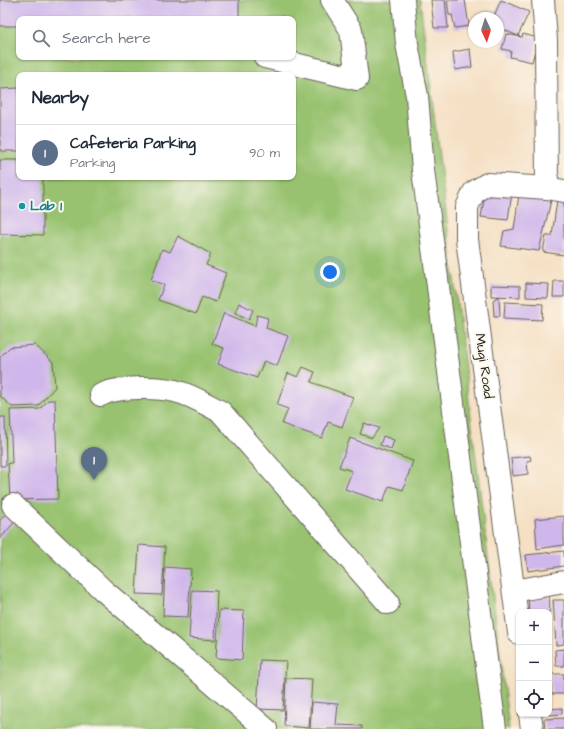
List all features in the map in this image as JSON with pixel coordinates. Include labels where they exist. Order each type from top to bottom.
[{"type":"street","points":[[278,60],[357,79],[351,30],[332,0]]},
{"type":"street","points":[[403,0],[407,44],[417,96],[423,170],[495,729]]},
{"type":"street","points":[[543,0],[556,190]]},
{"type":"street","name":"Mugi Road","points":[[516,609],[467,238],[467,207],[474,192],[487,184],[556,190]]},
{"type":"street","points":[[101,395],[108,392],[138,389],[175,391],[201,400],[221,412],[388,603]]},
{"type":"street","points":[[13,505],[103,590],[266,729]]},
{"type":"street","points":[[514,591],[564,582]]},
{"type":"street","points":[[530,717],[532,729]]},
{"type":"green space","points":[[0,0],[420,0],[509,729],[0,729]]},
{"type":"building","points":[[0,0],[239,0],[239,16],[16,16],[16,26],[0,26]]},
{"type":"building","points":[[431,0],[445,0],[448,28],[434,28]]},
{"type":"building","points":[[447,0],[465,0],[468,26],[455,28],[452,15],[449,15]]},
{"type":"building","points":[[501,0],[529,12],[518,36],[504,30],[504,12],[496,12]]},
{"type":"building","points":[[506,34],[522,37],[523,34],[538,38],[532,62],[510,57],[511,51],[502,49],[504,48]]},
{"type":"building","points":[[470,49],[472,67],[455,70],[453,52]]},
{"type":"building","points":[[16,88],[16,151],[0,151],[0,89]]},
{"type":"building","name":"Lab 1","points":[[0,160],[16,160],[16,180],[43,180],[43,235],[0,234]]},
{"type":"building","points":[[486,188],[512,192],[508,220],[481,217]]},
{"type":"building","points":[[558,193],[564,194],[564,255],[543,252],[546,236],[552,236]]},
{"type":"building","points":[[519,195],[552,196],[539,251],[501,246],[504,231],[514,229]]},
{"type":"building","points":[[178,236],[211,254],[206,265],[226,273],[216,302],[202,297],[196,314],[158,300],[164,285],[151,280],[162,249],[170,252]]},
{"type":"building","points":[[554,281],[564,281],[564,297],[553,297]]},
{"type":"building","points":[[526,283],[549,284],[548,298],[526,297]]},
{"type":"building","points":[[491,285],[520,286],[520,297],[491,296]]},
{"type":"building","points":[[499,296],[500,316],[494,316],[493,300]]},
{"type":"building","points":[[505,302],[543,304],[542,320],[504,318]]},
{"type":"building","points":[[239,303],[253,310],[249,319],[235,313]]},
{"type":"building","points":[[224,313],[255,326],[257,315],[268,318],[266,328],[288,336],[277,366],[264,361],[257,378],[218,364],[224,348],[212,344]]},
{"type":"building","points":[[35,345],[53,362],[55,387],[38,406],[12,407],[0,396],[0,357],[10,347]]},
{"type":"building","points":[[303,367],[315,372],[311,382],[353,397],[342,427],[328,422],[322,438],[282,424],[288,409],[277,405],[288,373],[298,377]]},
{"type":"building","points":[[48,400],[55,400],[58,499],[10,500],[8,463],[12,463],[10,410],[40,409]]},
{"type":"building","points":[[0,417],[5,417],[6,466],[0,466]]},
{"type":"building","points":[[364,423],[379,428],[372,438],[360,434]]},
{"type":"building","points":[[383,436],[394,440],[391,449],[380,445]]},
{"type":"building","points":[[350,438],[413,461],[403,490],[389,486],[383,502],[345,489],[352,471],[339,467]]},
{"type":"building","points":[[530,456],[531,460],[527,461],[528,474],[513,476],[511,458]]},
{"type":"building","points":[[8,511],[17,519],[0,539],[0,520]]},
{"type":"building","points":[[564,516],[564,545],[537,549],[535,519]]},
{"type":"building","points":[[139,545],[165,547],[162,595],[136,594]]},
{"type":"building","points":[[564,551],[564,566],[528,571],[526,555]]},
{"type":"building","points":[[165,567],[191,569],[188,617],[163,616]]},
{"type":"building","points":[[192,590],[217,591],[215,640],[189,638]]},
{"type":"building","points":[[549,594],[550,609],[529,609],[528,596]]},
{"type":"building","points":[[553,600],[564,600],[564,644],[556,645]]},
{"type":"building","points":[[219,610],[244,611],[242,660],[216,658]]},
{"type":"building","points":[[564,649],[564,666],[556,666],[555,650]]},
{"type":"building","points":[[260,660],[286,661],[283,710],[257,709]]},
{"type":"building","points":[[552,674],[564,674],[564,694],[552,694]]},
{"type":"building","points":[[286,678],[312,679],[309,728],[284,726]]},
{"type":"building","points":[[312,702],[338,704],[336,725],[362,726],[362,729],[310,729]]},
{"type":"building","points":[[562,708],[562,714],[552,715],[552,709]]},
{"type":"building","points":[[564,718],[564,729],[545,729],[544,719]]},
{"type":"place","name":"Lab 1","points":[[22,206]]},
{"type":"place","name":"Cafeteria Parking","points":[[94,480]]}]
